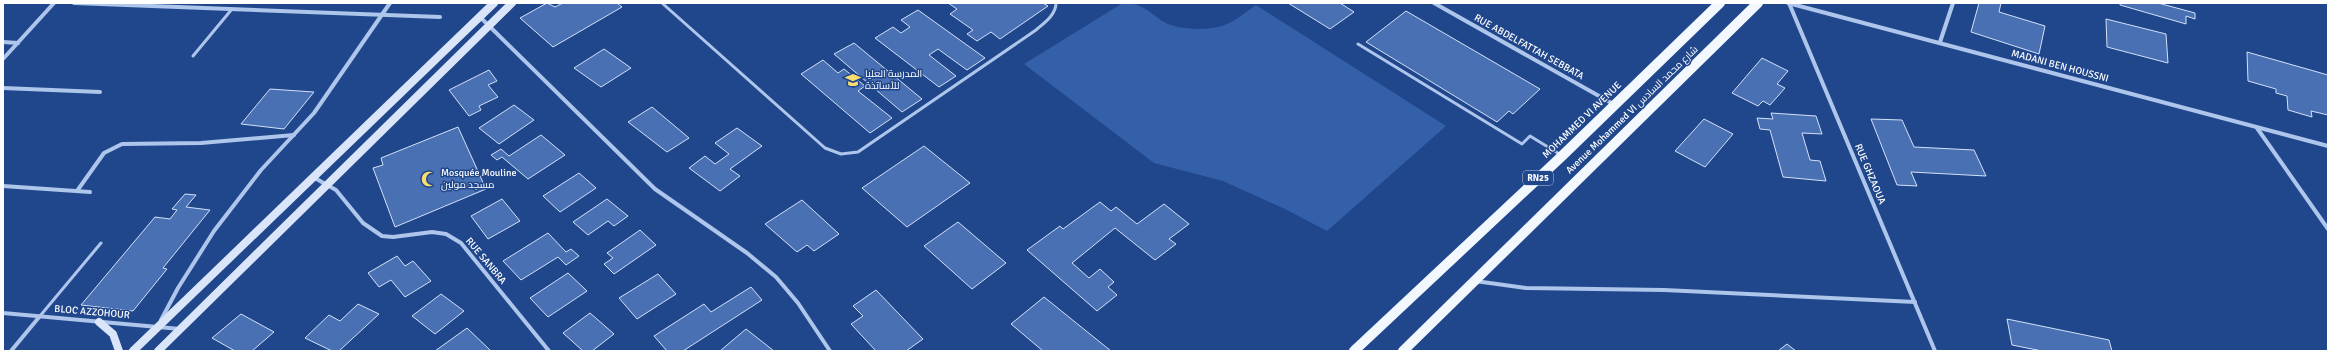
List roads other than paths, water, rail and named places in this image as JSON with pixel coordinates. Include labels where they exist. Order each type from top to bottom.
[{"type":"main road","points":[[133,351],[494,3]]},
{"type":"main road","points":[[158,351],[512,3]]},
{"type":"main road","name":"MOHAMMED VI AVENUE","points":[[1354,351],[1616,105],[1720,3]]},
{"type":"main road","name":"Avenue Mohammed VI شارع محمد السادس","points":[[1403,351],[1758,3]]},
{"type":"main road","points":[[99,322],[113,333],[119,351]]},
{"type":"street","points":[[3,59],[54,3]]},
{"type":"street","points":[[74,3],[440,17]]},
{"type":"street","points":[[157,327],[178,288],[214,231],[256,176],[314,113],[390,3]]},
{"type":"street","name":"RUE ABDELFATTAH SEBBATA","points":[[1434,3],[1616,105]]},
{"type":"street","name":"MADANI BEN HOUSSNI","points":[[1788,3],[1940,42],[2328,146]]},
{"type":"street","name":"RUE GHZAOUA","points":[[1788,3],[1935,351]]},
{"type":"street","points":[[1940,42],[1953,3]]},
{"type":"street","points":[[480,17],[655,189],[680,210],[752,256],[778,278],[830,351]]},
{"type":"street","points":[[3,42],[18,43]]},
{"type":"street","points":[[3,88],[100,92]]},
{"type":"street","points":[[2257,127],[2328,229]]},
{"type":"street","points":[[77,191],[104,153],[122,144],[201,143],[294,135]]},
{"type":"street","name":"RUE SANBRA","points":[[313,177],[328,183],[339,192],[371,230],[381,236],[390,238],[436,231],[446,233],[461,243],[549,351]]},
{"type":"street","points":[[3,186],[90,192]]},
{"type":"street","points":[[1475,281],[1526,288],[1664,290],[1915,302]]},
{"type":"street","name":"BLOC AZZOHOUR","points":[[3,313],[180,329]]},
{"type":"street","points":[[11,351],[40,316]]},
{"type":"lane","points":[[662,3],[825,148],[836,155],[845,156],[858,152],[1036,30],[1050,17],[1056,8],[1056,3]]},
{"type":"lane","points":[[193,56],[233,8]]},
{"type":"lane","points":[[1358,44],[1522,144],[1530,136],[1562,156]]},
{"type":"lane","points":[[40,316],[101,243]]},
{"type":"place","name":"المدرسة العليا للأساتذة","points":[[853,80]]},
{"type":"place","name":"Mosquée Mouline مسجد مولين","points":[[429,179]]}]
